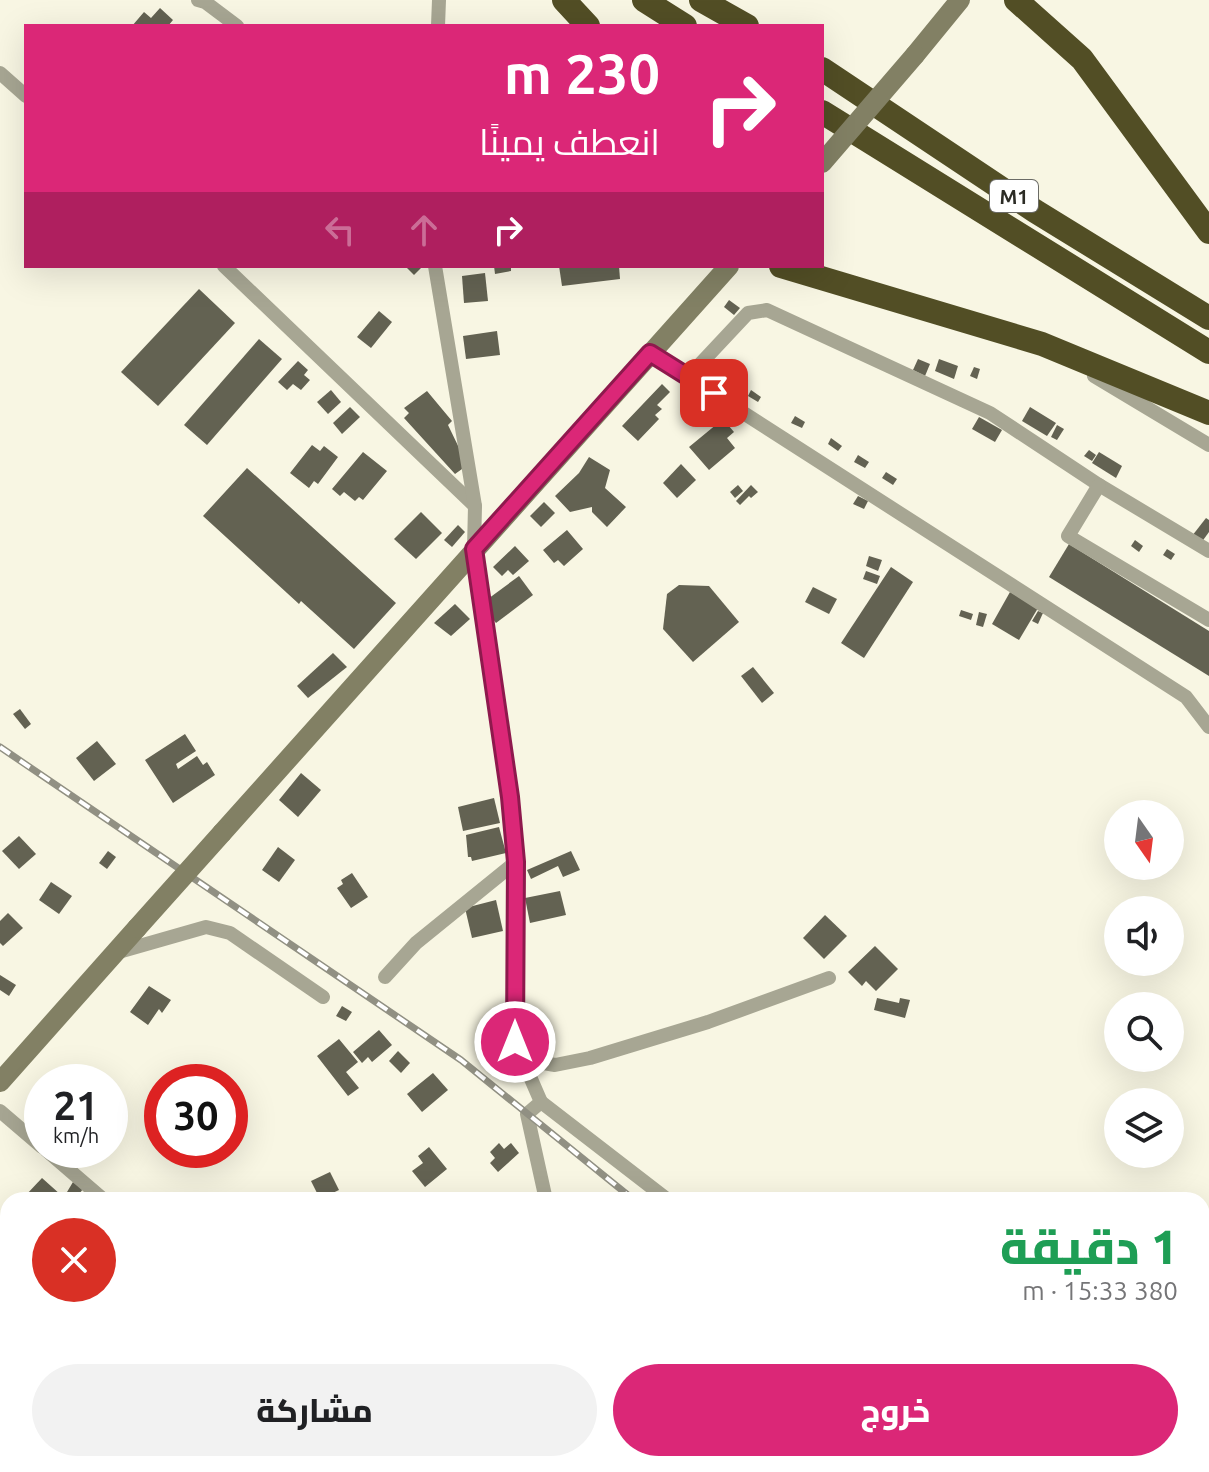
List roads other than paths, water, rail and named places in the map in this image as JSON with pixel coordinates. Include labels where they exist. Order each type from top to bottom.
[{"type":"highway","points":[[564,0],[586,24]]},
{"type":"highway","points":[[644,0],[682,24]]},
{"type":"highway","points":[[701,0],[743,24]]},
{"type":"highway","points":[[1016,0],[1082,59],[1209,232]]},
{"type":"highway","name":"M1","points":[[824,70],[1035,211],[1209,318]]},
{"type":"highway","name":"M1","points":[[824,113],[1209,352]]},
{"type":"highway","points":[[788,268],[1042,344],[1209,413]]},
{"type":"main road","points":[[824,161],[960,0]]},
{"type":"main road","points":[[0,1082],[727,268]]},
{"type":"street","points":[[198,0],[234,24]]},
{"type":"street","points":[[438,24],[439,0]]},
{"type":"street","points":[[0,73],[24,94]]},
{"type":"street","points":[[226,268],[475,506]]},
{"type":"street","points":[[435,268],[475,506],[474,549],[510,797],[516,862],[515,1042],[541,1102],[658,1192]]},
{"type":"street","points":[[688,377],[748,313],[767,310],[990,413],[1099,485],[1209,551]]},
{"type":"street","points":[[1042,344],[1209,445]]},
{"type":"street","points":[[650,353],[1186,697],[1209,727]]},
{"type":"street","points":[[1099,485],[1068,536],[1209,620]]},
{"type":"street","points":[[385,977],[416,943],[516,862]]},
{"type":"street","points":[[113,953],[206,927],[230,933],[323,997]]},
{"type":"street","points":[[521,1059],[555,1065],[590,1058],[708,1022],[829,978]]},
{"type":"street","points":[[541,1102],[527,1114],[544,1192]]},
{"type":"street","points":[[0,1111],[24,1131]]},
{"type":"street","points":[[67,1168],[95,1192]]},
{"type":"railway","points":[[0,747],[461,1060],[624,1192]]}]
